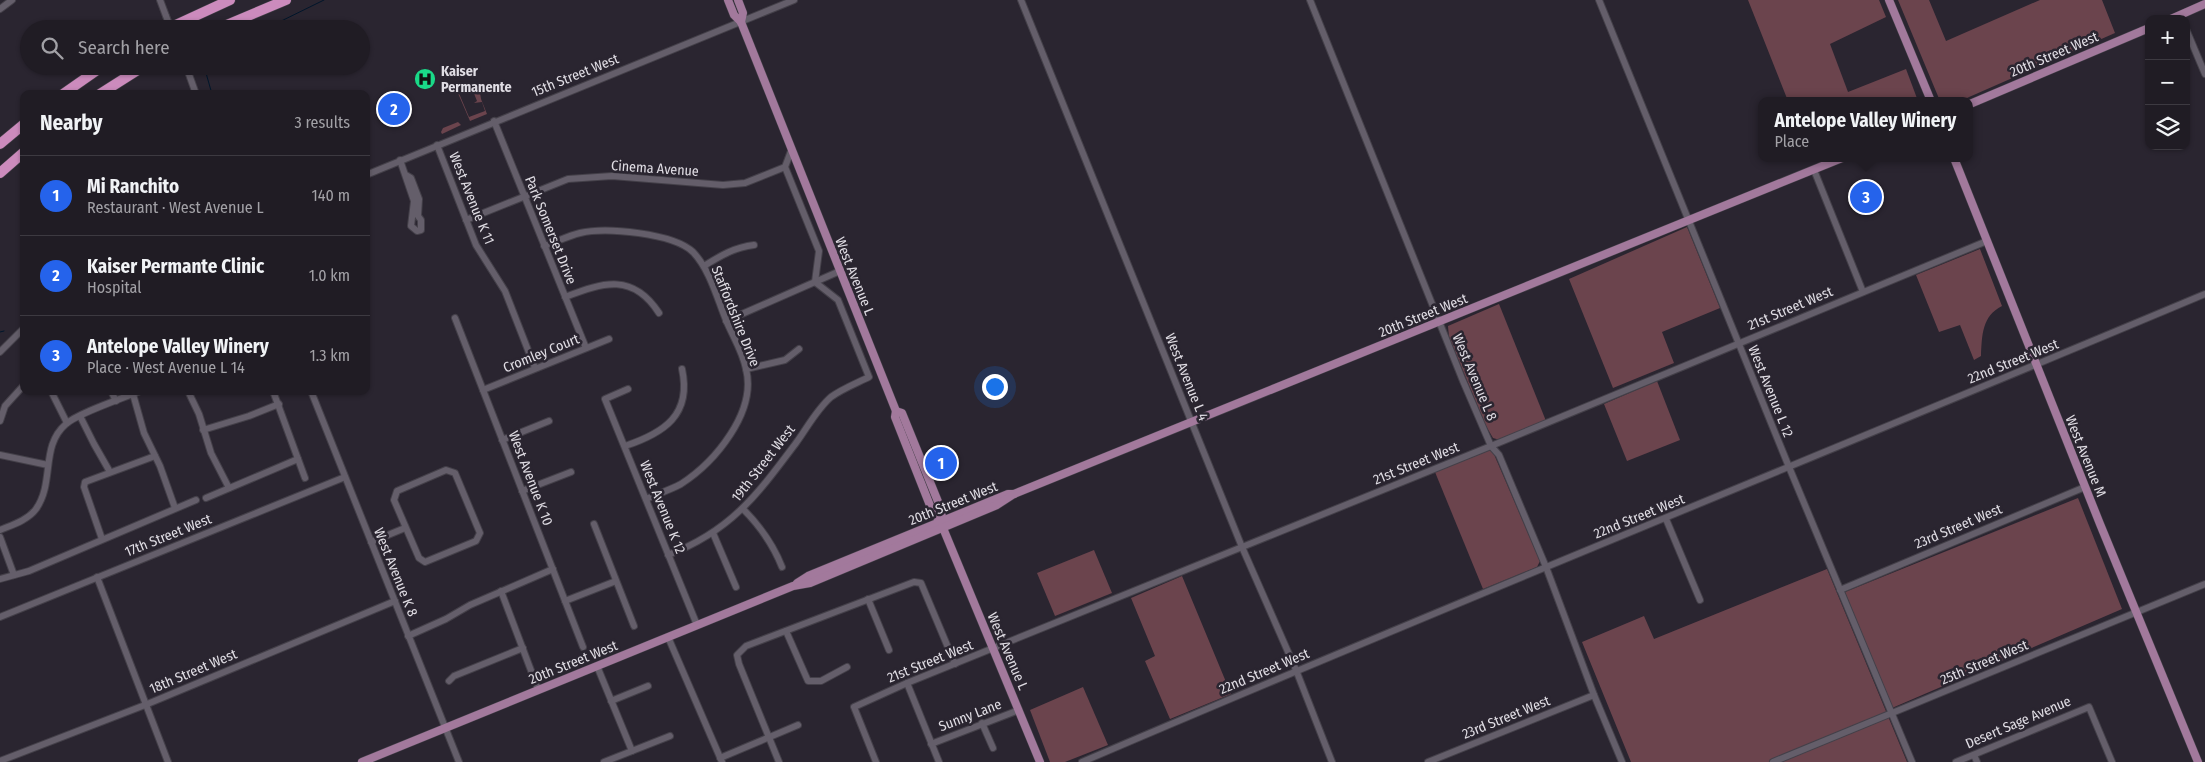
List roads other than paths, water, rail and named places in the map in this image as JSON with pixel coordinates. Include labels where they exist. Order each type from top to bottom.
[{"type":"highway","points":[[188,20],[230,0]]},
{"type":"highway","points":[[238,20],[286,0]]},
{"type":"highway","points":[[68,90],[90,75]]},
{"type":"highway","points":[[106,90],[130,75]]},
{"type":"highway","points":[[0,144],[20,127]]},
{"type":"highway","points":[[0,173],[20,156]]},
{"type":"main road","name":"West Avenue L","points":[[728,0],[734,16],[741,22],[896,411],[895,417],[933,513],[942,524],[1040,762]]},
{"type":"main road","name":"West Avenue L","points":[[738,0],[743,13],[741,22]]},
{"type":"main road","points":[[1889,0],[1928,97]]},
{"type":"main road","points":[[2185,15],[2205,4]]},
{"type":"main road","name":"20th Street West","points":[[1973,103],[2145,30]]},
{"type":"main road","name":"20th Street West","points":[[362,762],[793,586],[810,583],[942,524],[997,505],[1014,494],[1833,162]]},
{"type":"main road","name":"West Avenue M","points":[[1956,162],[2198,762]]},
{"type":"street","points":[[0,9],[12,0]]},
{"type":"street","points":[[160,0],[167,20]]},
{"type":"street","name":"15th Street West","points":[[370,173],[794,0]]},
{"type":"street","name":"West Avenue L 4","points":[[1021,0],[1242,547],[1296,670],[1332,762]]},
{"type":"street","name":"West Avenue L 8","points":[[1310,0],[1439,322],[1491,446],[1499,455],[1546,566],[1594,695],[1622,762]]},
{"type":"street","name":"West Avenue L 12","points":[[1599,0],[1789,467],[1912,762]]},
{"type":"street","points":[[2190,38],[2205,74]]},
{"type":"street","points":[[189,75],[195,90]]},
{"type":"street","name":"Park Somerset Drive","points":[[494,121],[586,348]]},
{"type":"street","name":"West Avenue K 11","points":[[437,145],[476,244],[505,291],[535,368]]},
{"type":"street","points":[[785,167],[791,151]]},
{"type":"street","points":[[400,160],[414,201],[415,216],[411,226],[419,230],[421,220],[415,216]]},
{"type":"street","name":"Cinema Avenue","points":[[466,220],[568,180],[588,176],[612,176],[723,185],[745,183],[785,167]]},
{"type":"street","name":"West Avenue L","points":[[785,167],[820,251],[815,282],[838,300],[869,377]]},
{"type":"street","points":[[1814,170],[1863,292]]},
{"type":"street","name":"Staffordshire Drive","points":[[544,246],[580,233],[607,230],[631,232],[680,243],[692,252],[704,266],[746,369],[748,397],[739,418],[722,447],[700,470],[679,485],[646,499]]},
{"type":"street","name":"21st Street West","points":[[876,762],[854,707],[907,683],[1491,446],[1987,241]]},
{"type":"street","points":[[704,266],[724,254],[743,246],[754,245]]},
{"type":"street","points":[[726,321],[840,271]]},
{"type":"street","points":[[565,297],[596,285],[618,284],[642,293],[651,300],[659,313]]},
{"type":"street","name":"22nd Street West","points":[[1082,762],[1296,670],[1546,566],[1666,519],[2205,294]]},
{"type":"street","name":"West Avenue K 10","points":[[455,318],[583,647]]},
{"type":"street","points":[[0,352],[20,332]]},
{"type":"street","name":"Cromley Court","points":[[483,390],[609,339]]},
{"type":"street","points":[[746,369],[785,360],[799,349]]},
{"type":"street","points":[[625,446],[648,438],[662,430],[678,412],[683,401],[686,386],[682,369]]},
{"type":"street","name":"19th Street West","points":[[668,555],[690,546],[713,533],[743,510],[766,483],[826,403],[832,397],[869,377]]},
{"type":"street","points":[[0,420],[5,406],[20,389]]},
{"type":"street","name":"West Avenue K 12","points":[[628,389],[606,399],[697,625]]},
{"type":"street","points":[[53,395],[67,423]]},
{"type":"street","points":[[113,395],[116,401]]},
{"type":"street","points":[[0,530],[26,518],[35,510],[45,492],[50,451],[57,434],[67,423],[131,395]]},
{"type":"street","points":[[133,395],[144,433],[176,508]]},
{"type":"street","points":[[190,395],[211,453],[229,488]]},
{"type":"street","points":[[275,395],[306,478]]},
{"type":"street","name":"West Avenue K 8","points":[[313,395],[460,762]]},
{"type":"street","points":[[204,430],[279,404]]},
{"type":"street","points":[[80,416],[110,472]]},
{"type":"street","points":[[502,440],[550,421]]},
{"type":"street","points":[[0,455],[48,465]]},
{"type":"street","points":[[102,539],[84,487],[85,482],[155,456]]},
{"type":"street","points":[[206,498],[298,459]]},
{"type":"street","points":[[446,470],[455,473],[480,533],[476,541],[425,562],[422,561],[405,528],[394,500],[394,495],[397,491],[446,470]]},
{"type":"street","points":[[522,492],[571,472]]},
{"type":"street","name":"17th Street West","points":[[0,617],[344,477]]},
{"type":"street","name":"23rd Street West","points":[[1840,590],[2086,487]]},
{"type":"street","points":[[0,579],[45,564],[196,500]]},
{"type":"street","points":[[743,510],[765,532],[775,548],[782,567]]},
{"type":"street","points":[[1666,519],[1700,600]]},
{"type":"street","points":[[594,524],[634,626]]},
{"type":"street","points":[[370,542],[405,528]]},
{"type":"street","points":[[713,533],[736,587]]},
{"type":"street","points":[[0,537],[14,575]]},
{"type":"street","points":[[408,636],[439,623],[470,605],[553,569]]},
{"type":"street","points":[[97,578],[168,762]]},
{"type":"street","points":[[565,601],[616,581]]},
{"type":"street","points":[[779,762],[739,664],[737,655],[746,646],[914,582],[921,583],[955,664]]},
{"type":"street","name":"25th Street West","points":[[1773,762],[2205,584]]},
{"type":"street","points":[[501,591],[538,689]]},
{"type":"street","points":[[868,599],[889,650]]},
{"type":"street","name":"18th Street West","points":[[0,762],[146,705],[395,601]]},
{"type":"street","points":[[786,631],[808,681],[820,681],[847,667]]},
{"type":"street","points":[[668,637],[721,760],[769,736],[798,725]]},
{"type":"street","points":[[449,681],[454,676],[522,648]]},
{"type":"street","points":[[596,666],[632,751]]},
{"type":"street","points":[[907,683],[939,762]]},
{"type":"street","points":[[612,702],[648,686]]},
{"type":"street","name":"23rd Street West","points":[[1428,762],[1594,695]]},
{"type":"street","name":"Desert Sage Avenue","points":[[1956,762],[2089,707],[2112,762]]},
{"type":"street","name":"Sunny Lane","points":[[931,744],[1019,710]]},
{"type":"street","points":[[982,724],[993,748]]},
{"type":"street","points":[[604,762],[670,736]]},
{"type":"street","points":[[1974,755],[1977,762]]},
{"type":"waterway","points":[[283,20],[324,0]]},
{"type":"waterway","points":[[207,75],[211,90]]},
{"type":"waterway","points":[[0,332],[4,331]]},
{"type":"place","name":"Kaiser Permanente","points":[[425,79]]},
{"type":"place","name":"Kaiser Permante Clinic","points":[[394,109]]},
{"type":"place","name":"Antelope Valley Winery","points":[[1866,197]]},
{"type":"place","name":"Mi Ranchito","points":[[941,463]]}]
